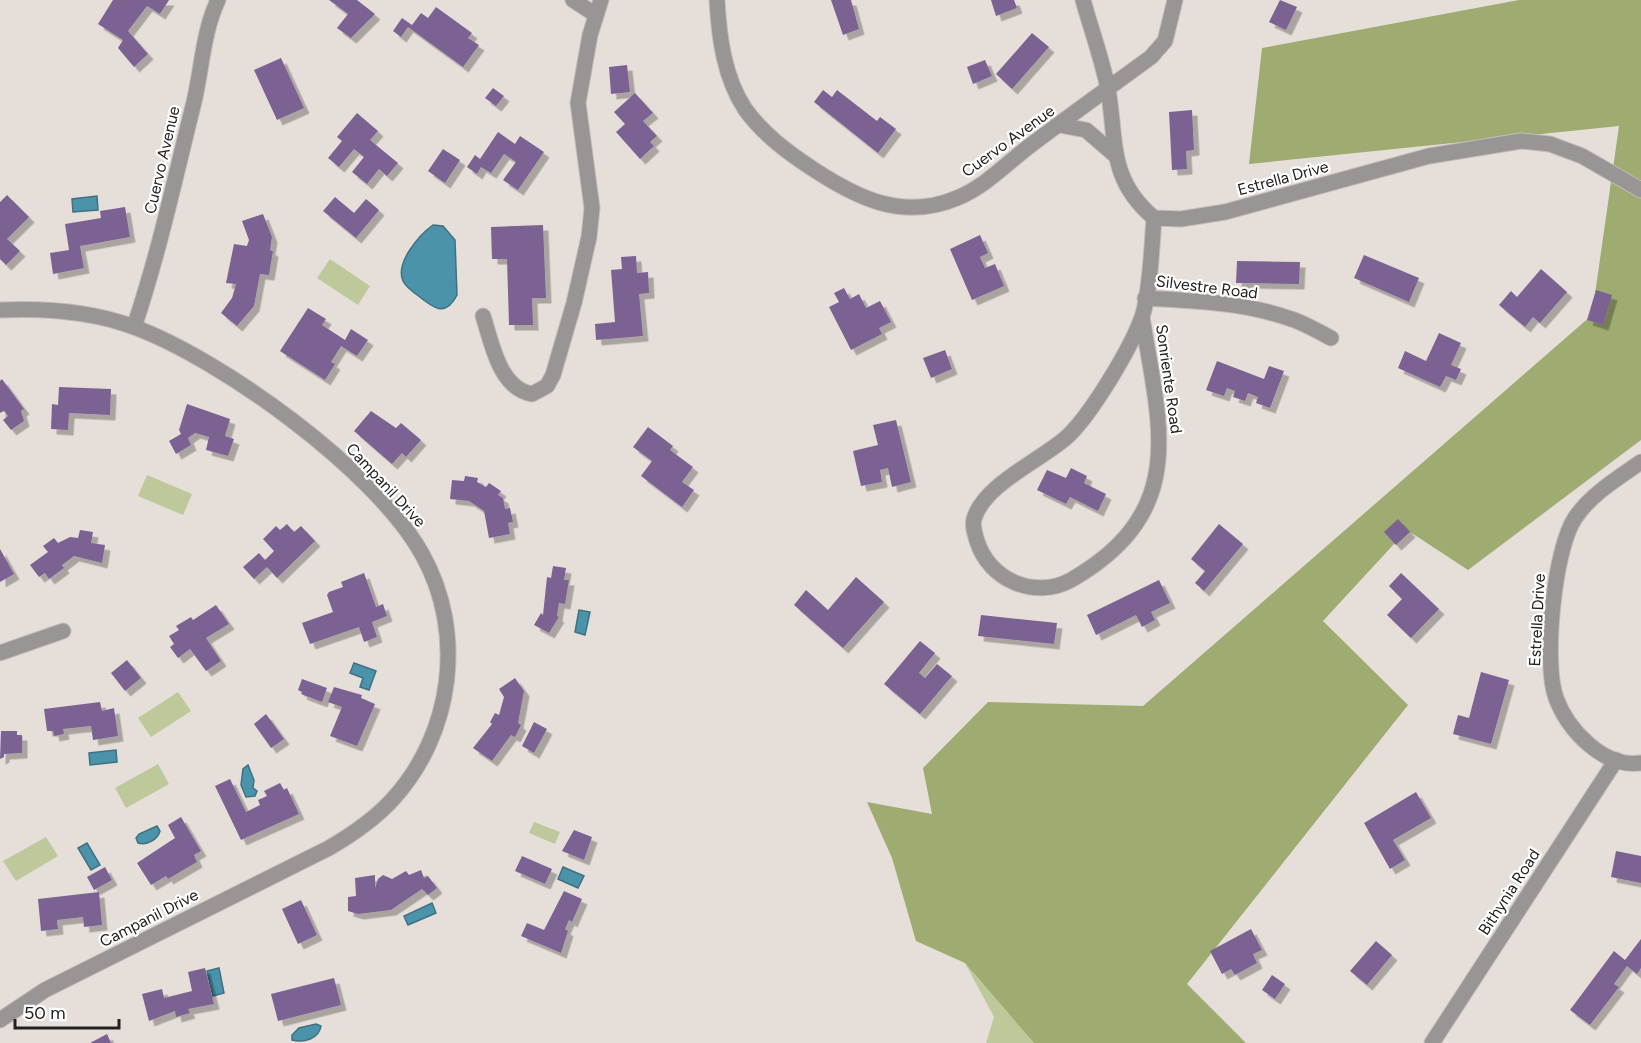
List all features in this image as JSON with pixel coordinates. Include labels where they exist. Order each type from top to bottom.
[{"type":"street","name":"Cuervo Avenue","points":[[134,327],[160,247],[194,100],[210,16],[218,0]]},
{"type":"street","points":[[573,0],[596,15]]},
{"type":"street","points":[[483,316],[499,365],[514,386],[532,394],[547,386],[553,375],[574,303],[589,237],[592,208],[578,103],[590,35],[601,0]]},
{"type":"street","name":"Cuervo Avenue","points":[[717,0],[721,44],[730,78],[745,108],[766,134],[792,155],[849,192],[874,202],[902,207],[929,206],[956,199],[980,186],[1151,57],[1164,41],[1175,0]]},
{"type":"street","points":[[1083,0],[1108,89],[1115,155],[1121,178],[1129,193],[1154,218]]},
{"type":"street","points":[[1059,125],[1086,129],[1115,155]]},
{"type":"street","name":"Estrella Drive","points":[[1154,218],[1181,219],[1225,212],[1429,156],[1521,141],[1551,144],[1582,156],[1641,190]]},
{"type":"street","name":"Sonriente Road","points":[[1142,317],[1117,366],[1069,435],[1001,484],[985,500],[974,519],[974,531],[980,551],[992,568],[1009,581],[1043,588],[1064,584],[1090,569],[1119,544],[1137,522],[1151,496],[1159,467],[1161,438],[1142,317],[1154,218]]},
{"type":"street","name":"Silvestre Road","points":[[1145,298],[1218,303],[1253,309],[1290,318],[1331,338]]},
{"type":"street","name":"Campanil Drive","points":[[0,310],[69,312],[134,327],[201,360],[282,413],[328,450],[362,482],[411,537],[431,572],[445,618],[449,654],[443,705],[425,753],[408,780],[378,814],[355,833],[45,990],[0,1020]]},
{"type":"street","name":"Estrella Drive","points":[[1641,462],[1612,482],[1574,519],[1559,558],[1554,596],[1552,673],[1556,697],[1571,728],[1598,752],[1616,760],[1641,763]]},
{"type":"street","points":[[0,653],[63,632]]},
{"type":"street","name":"Bithynia Road","points":[[1432,1043],[1616,760]]},
{"type":"green space","points":[[1519,0],[1641,0],[1641,440],[1468,570],[1407,530],[1323,621],[1408,705],[1187,984],[1246,1043],[1034,1043],[965,963],[916,941],[892,858],[867,802],[932,814],[923,768],[988,702],[1143,706],[1592,315],[1619,126],[1249,164],[1262,48]]},
{"type":"green space","points":[[330,259],[370,286],[358,305],[317,278]]},
{"type":"green space","points":[[147,475],[192,494],[183,515],[138,496]]},
{"type":"green space","points":[[178,692],[191,711],[151,737],[138,718]]},
{"type":"green space","points":[[158,764],[169,784],[126,808],[115,788]]},
{"type":"green space","points":[[534,822],[560,832],[555,844],[529,833]]},
{"type":"green space","points":[[46,837],[58,856],[16,881],[3,861]]},
{"type":"green space","points":[[965,963],[1034,1043],[986,1043],[994,1017]]},
{"type":"water","points":[[97,196],[98,210],[73,212],[72,199]]},
{"type":"water","points":[[433,225],[443,226],[455,240],[457,295],[448,307],[443,309],[427,303],[411,290],[404,283],[401,274],[405,258],[410,250],[421,235]]},
{"type":"water","points":[[579,610],[590,612],[585,635],[575,632]]},
{"type":"water","points":[[354,663],[376,671],[369,690],[360,687],[363,678],[350,673]]},
{"type":"water","points":[[116,750],[117,762],[90,765],[89,753]]},
{"type":"water","points":[[248,765],[254,780],[253,788],[257,791],[255,796],[246,797],[241,785],[243,769]]},
{"type":"water","points":[[157,826],[160,831],[155,839],[145,844],[138,843],[136,838],[139,834]]},
{"type":"water","points":[[87,843],[100,865],[91,870],[78,848]]},
{"type":"water","points":[[563,867],[584,876],[578,888],[558,879]]},
{"type":"water","points":[[432,903],[436,913],[408,925],[404,916]]},
{"type":"water","points":[[219,968],[224,993],[213,996],[207,971]]},
{"type":"water","points":[[316,1024],[321,1026],[314,1037],[301,1041],[292,1040],[292,1035],[299,1028]]},
{"type":"building","points":[[113,0],[169,0],[160,14],[147,6],[128,31],[148,54],[134,67],[118,48],[123,40],[98,24]]},
{"type":"building","points":[[329,0],[357,0],[375,14],[351,38],[337,28],[348,14]]},
{"type":"building","points":[[831,0],[851,0],[859,29],[843,35]]},
{"type":"building","points":[[991,0],[1014,0],[1017,8],[996,16]]},
{"type":"building","points":[[1280,0],[1297,7],[1286,30],[1269,22]]},
{"type":"building","points":[[436,7],[472,33],[468,38],[479,45],[463,67],[408,27],[401,37],[393,31],[402,18],[412,25],[421,13],[428,18]]},
{"type":"building","points":[[1032,33],[1049,47],[1012,89],[996,74]]},
{"type":"building","points":[[281,58],[304,108],[277,120],[254,70]]},
{"type":"building","points":[[985,60],[992,76],[973,84],[967,67]]},
{"type":"building","points":[[627,65],[630,92],[611,94],[609,67]]},
{"type":"building","points":[[493,88],[504,96],[496,106],[485,98]]},
{"type":"building","points":[[823,90],[832,97],[837,90],[877,121],[880,117],[896,129],[878,153],[814,102]]},
{"type":"building","points":[[635,93],[653,113],[643,121],[657,136],[650,142],[654,146],[640,159],[616,132],[625,124],[614,112]]},
{"type":"building","points":[[1192,110],[1194,150],[1186,151],[1187,169],[1172,170],[1169,112]]},
{"type":"building","points":[[357,113],[378,131],[370,140],[398,163],[387,176],[379,169],[367,184],[352,172],[364,157],[354,149],[339,167],[328,158],[342,141],[337,137]]},
{"type":"building","points":[[498,132],[515,144],[520,136],[544,152],[518,190],[503,180],[516,162],[504,154],[491,173],[481,167],[477,174],[467,167],[475,155],[480,159]]},
{"type":"building","points":[[443,149],[460,160],[445,183],[428,171]]},
{"type":"building","points":[[7,195],[29,217],[7,239],[20,251],[6,265],[0,259],[0,202]]},
{"type":"building","points":[[335,197],[354,213],[366,199],[379,210],[356,238],[323,211]]},
{"type":"building","points":[[125,207],[130,237],[80,246],[84,268],[53,274],[50,253],[69,250],[65,224],[101,218],[100,211]]},
{"type":"building","points":[[263,214],[272,237],[270,250],[273,251],[269,275],[260,274],[254,306],[237,326],[221,313],[232,298],[236,284],[226,283],[234,244],[247,246],[249,240],[242,221]]},
{"type":"building","points":[[543,225],[546,298],[532,298],[533,325],[509,325],[507,259],[492,259],[491,227]]},
{"type":"building","points":[[980,235],[988,253],[980,257],[985,268],[995,264],[1004,286],[972,300],[950,249]]},
{"type":"building","points":[[1364,255],[1419,278],[1409,302],[1354,278]]},
{"type":"building","points":[[636,256],[637,273],[648,272],[649,293],[639,294],[643,336],[596,340],[595,324],[615,322],[611,270],[622,269],[621,257]]},
{"type":"building","points":[[1237,261],[1300,262],[1299,284],[1236,283]]},
{"type":"building","points":[[1541,269],[1567,292],[1540,323],[1533,317],[1525,327],[1499,305],[1511,291],[1517,297]]},
{"type":"building","points":[[844,288],[850,299],[859,294],[866,308],[880,301],[891,322],[879,328],[882,334],[851,350],[829,307],[839,302],[834,293]]},
{"type":"building","points":[[1596,290],[1612,295],[1603,325],[1587,320]]},
{"type":"building","points":[[308,308],[326,319],[322,325],[345,340],[351,329],[368,340],[357,356],[341,346],[331,362],[335,364],[325,380],[280,351]]},
{"type":"building","points":[[1439,333],[1461,343],[1451,365],[1461,369],[1456,380],[1446,376],[1440,387],[1398,368],[1405,351],[1426,361]]},
{"type":"building","points":[[945,350],[952,369],[931,378],[923,358]]},
{"type":"building","points":[[1217,361],[1264,379],[1269,366],[1284,371],[1270,408],[1256,403],[1258,397],[1248,393],[1245,401],[1233,397],[1235,391],[1227,388],[1224,396],[1206,390]]},
{"type":"building","points":[[2,379],[24,409],[21,411],[24,421],[11,430],[3,420],[8,416],[4,411],[0,413],[0,381]]},
{"type":"building","points":[[59,387],[111,389],[110,415],[69,413],[68,430],[51,429],[52,404],[58,405]]},
{"type":"building","points":[[187,404],[230,419],[225,436],[234,439],[228,456],[206,450],[209,437],[195,433],[188,438],[191,445],[176,454],[169,441],[181,434],[179,430]]},
{"type":"building","points":[[371,411],[396,428],[401,423],[421,440],[406,457],[402,453],[392,464],[354,431]]},
{"type":"building","points":[[896,420],[911,482],[892,487],[888,468],[880,470],[882,482],[861,486],[853,451],[878,445],[873,425]]},
{"type":"building","points":[[648,427],[673,446],[670,450],[693,467],[682,482],[694,490],[682,507],[641,476],[652,461],[633,447]]},
{"type":"building","points":[[1071,468],[1087,476],[1084,483],[1106,494],[1098,511],[1070,497],[1066,504],[1037,490],[1047,470],[1066,478]]},
{"type":"building","points":[[465,476],[478,478],[477,482],[486,487],[489,483],[501,491],[498,495],[503,498],[505,509],[510,508],[513,522],[508,523],[510,534],[489,538],[484,511],[469,501],[450,499],[452,480],[464,481]]},
{"type":"building","points":[[1398,519],[1410,532],[1396,545],[1384,532]]},
{"type":"building","points":[[287,524],[294,532],[301,526],[315,541],[277,578],[267,567],[254,579],[243,567],[259,553],[265,560],[274,551],[263,539],[276,526],[280,530]]},
{"type":"building","points":[[1219,524],[1243,544],[1204,591],[1195,583],[1205,571],[1191,559]]},
{"type":"building","points":[[80,530],[93,532],[91,543],[105,545],[102,563],[74,556],[62,565],[64,568],[49,579],[45,573],[39,577],[30,565],[48,552],[43,546],[54,538],[58,543],[70,537],[78,538]]},
{"type":"building","points":[[0,549],[14,574],[0,582]]},
{"type":"building","points":[[553,566],[566,568],[564,580],[569,580],[565,604],[559,603],[557,616],[559,617],[549,633],[534,625],[541,613],[543,615],[547,577],[551,578]]},
{"type":"building","points":[[364,573],[376,607],[383,604],[387,616],[372,622],[377,637],[364,642],[359,627],[310,644],[302,623],[333,612],[327,595],[329,592],[343,587],[341,582]]},
{"type":"building","points":[[1401,573],[1439,609],[1411,638],[1387,615],[1402,599],[1389,586]]},
{"type":"building","points":[[856,577],[884,602],[843,648],[794,605],[806,590],[828,610]]},
{"type":"building","points":[[1159,580],[1170,603],[1151,612],[1155,620],[1142,627],[1136,615],[1096,635],[1087,615]]},
{"type":"building","points":[[216,605],[229,624],[206,638],[221,661],[206,671],[190,649],[178,658],[170,647],[174,644],[169,636],[179,630],[176,626],[191,617],[193,620]]},
{"type":"building","points":[[981,615],[1057,623],[1054,644],[978,636]]},
{"type":"building","points":[[920,641],[935,653],[919,673],[925,678],[937,664],[952,676],[920,714],[884,684]]},
{"type":"building","points":[[127,660],[141,678],[125,691],[111,673]]},
{"type":"building","points":[[1481,672],[1509,680],[1491,744],[1453,734],[1458,715],[1469,718]]},
{"type":"building","points":[[515,678],[524,691],[518,723],[521,725],[515,737],[511,735],[492,761],[473,748],[492,724],[490,722],[495,713],[499,715],[504,697],[499,689]]},
{"type":"building","points":[[302,679],[327,688],[322,702],[301,694],[302,692],[298,690]]},
{"type":"building","points":[[334,687],[362,695],[361,698],[375,704],[357,746],[330,736],[342,707],[328,702]]},
{"type":"building","points":[[100,702],[102,711],[114,708],[118,736],[93,740],[91,726],[63,729],[64,734],[54,736],[53,731],[47,731],[44,709]]},
{"type":"building","points":[[266,714],[284,739],[271,748],[254,724]]},
{"type":"building","points":[[534,722],[547,729],[534,753],[522,746]]},
{"type":"building","points":[[1,731],[17,731],[17,735],[22,735],[22,753],[4,754],[4,757],[0,759]]},
{"type":"building","points":[[230,779],[246,812],[260,805],[258,800],[267,796],[264,791],[280,783],[284,790],[287,788],[299,814],[241,840],[215,786]]},
{"type":"building","points":[[1416,792],[1431,818],[1393,840],[1405,860],[1390,869],[1364,823]]},
{"type":"building","points":[[181,817],[201,851],[194,855],[197,862],[168,879],[166,876],[151,885],[137,863],[175,838],[168,825]]},
{"type":"building","points":[[574,830],[592,837],[584,860],[562,851]]},
{"type":"building","points":[[1616,851],[1641,856],[1641,883],[1611,877]]},
{"type":"building","points":[[522,856],[552,869],[545,884],[515,871]]},
{"type":"building","points":[[105,867],[112,880],[94,890],[87,877]]},
{"type":"building","points":[[421,870],[424,878],[428,876],[437,888],[428,895],[422,889],[391,910],[358,914],[348,911],[348,897],[356,896],[355,878],[375,875],[375,888],[378,879],[383,875],[392,879],[406,871],[409,875]]},
{"type":"building","points":[[564,891],[582,899],[572,922],[569,920],[565,929],[568,931],[561,953],[521,936],[527,923],[544,930]]},
{"type":"building","points":[[99,892],[102,925],[84,927],[83,917],[57,920],[58,929],[41,931],[38,899]]},
{"type":"building","points":[[301,900],[317,935],[298,944],[282,909]]},
{"type":"building","points":[[1251,929],[1262,950],[1253,954],[1257,963],[1235,975],[1231,969],[1222,974],[1210,951]]},
{"type":"building","points":[[1641,939],[1641,968],[1637,974],[1627,966],[1614,984],[1619,987],[1590,1025],[1570,1010],[1614,951],[1625,960]]},
{"type":"building","points":[[1376,941],[1392,955],[1367,985],[1350,971]]},
{"type":"building","points":[[205,968],[214,1004],[188,1009],[190,1013],[176,1017],[175,1011],[149,1021],[142,994],[162,989],[164,998],[192,991],[188,972]]},
{"type":"building","points":[[1272,975],[1285,984],[1275,999],[1262,990]]},
{"type":"building","points":[[334,978],[341,1005],[278,1021],[271,994]]},
{"type":"building","points":[[107,1034],[111,1043],[90,1043]]}]
